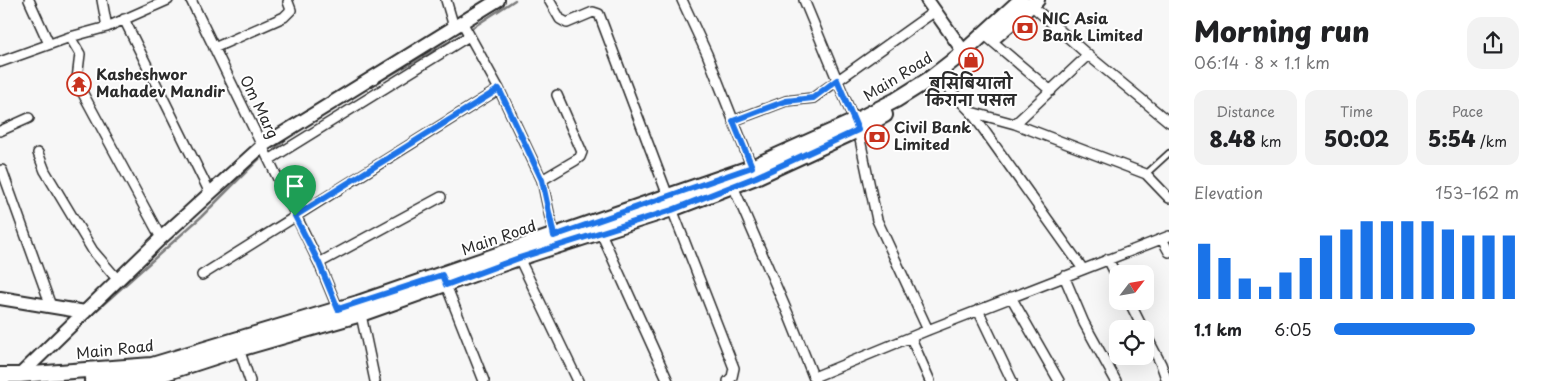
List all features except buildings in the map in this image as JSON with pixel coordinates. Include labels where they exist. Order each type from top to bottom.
[{"type":"main road","name":"Main Road","points":[[88,377],[152,365],[238,345],[601,233],[670,203],[754,172],[901,106],[940,80],[966,55],[1030,2]]},
{"type":"main road","name":"Main Road","points":[[856,126],[966,55]]},
{"type":"main road","name":"Main Road","points":[[444,280],[554,236],[733,186],[754,172]]},
{"type":"main road","name":"Main Road","points":[[0,375],[153,379],[238,345],[338,309],[359,309]]},
{"type":"street","points":[[29,0],[49,44]]},
{"type":"street","points":[[102,0],[107,27]]},
{"type":"street","points":[[0,62],[70,37],[107,27],[168,0]]},
{"type":"street","name":"Om Marg","points":[[191,0],[319,263],[338,309]]},
{"type":"street","points":[[446,0],[499,89],[542,180],[554,236]]},
{"type":"street","points":[[269,160],[463,29],[498,0]]},
{"type":"street","points":[[549,0],[560,19],[567,23],[593,12],[599,14],[734,368],[732,376],[728,381]]},
{"type":"street","points":[[682,0],[707,54],[754,172]]},
{"type":"street","points":[[804,0],[856,126],[877,220],[928,330]]},
{"type":"street","points":[[927,0],[966,55]]},
{"type":"street","points":[[214,48],[284,17],[291,10],[289,1]]},
{"type":"street","points":[[1030,2],[1088,55],[1169,122]]},
{"type":"street","points":[[733,121],[786,101],[813,98],[935,11]]},
{"type":"street","points":[[124,19],[210,194]]},
{"type":"street","points":[[30,376],[85,312],[161,238],[262,146],[463,29]]},
{"type":"street","points":[[70,37],[80,54],[77,79],[80,88],[161,238]]},
{"type":"street","points":[[988,37],[1051,91]]},
{"type":"street","points":[[1015,124],[1088,55]]},
{"type":"street","points":[[940,80],[971,112],[1083,269]]},
{"type":"street","points":[[202,275],[499,89]]},
{"type":"street","points":[[542,180],[576,160],[582,152],[557,95]]},
{"type":"street","points":[[971,112],[1015,124],[1146,174],[1169,198]]},
{"type":"street","points":[[0,131],[28,118]]},
{"type":"street","points":[[38,154],[45,171],[93,251],[118,280]]},
{"type":"street","points":[[2,170],[51,306]]},
{"type":"street","points":[[733,186],[814,379],[928,330],[1165,237],[1169,252]]},
{"type":"street","points":[[319,263],[442,197]]},
{"type":"street","points":[[601,233],[668,381]]},
{"type":"street","points":[[519,258],[578,381]]},
{"type":"street","points":[[1108,259],[1111,265]]},
{"type":"street","points":[[1064,276],[1084,323],[1116,381]]},
{"type":"street","points":[[444,280],[484,381]]},
{"type":"street","points":[[1011,297],[1059,381]]},
{"type":"street","points":[[0,298],[85,312]]},
{"type":"street","points":[[359,309],[375,381]]},
{"type":"street","points":[[978,310],[1012,381]]},
{"type":"street","points":[[911,338],[930,381]]},
{"type":"street","points":[[238,345],[250,381]]},
{"type":"street","points":[[1154,350],[1161,364],[1166,381]]},
{"type":"lane","points":[[1146,174],[1169,153]]},
{"type":"waterway","points":[[364,90],[461,35],[515,0]]},
{"type":"waterway","points":[[275,149],[289,136]]},
{"type":"waterway","points":[[89,317],[201,217],[262,156]]},
{"type":"place","name":"NIC Asia Bank Limited","points":[[1025,28]]},
{"type":"place","name":"बसिबियालो किराना पसल","points":[[971,60]]},
{"type":"place","name":"Kasheshwor Mahadev Mandir","points":[[79,84]]},
{"type":"place","name":"Civil Bank Limited","points":[[877,137]]},
{"type":"route","points":[[837,80],[858,130],[756,177],[672,210],[519,258],[446,285],[442,275],[338,309],[319,263],[295,216],[499,89],[542,180],[554,236],[752,167],[733,121],[786,101],[798,98],[813,98],[837,80]]}]
